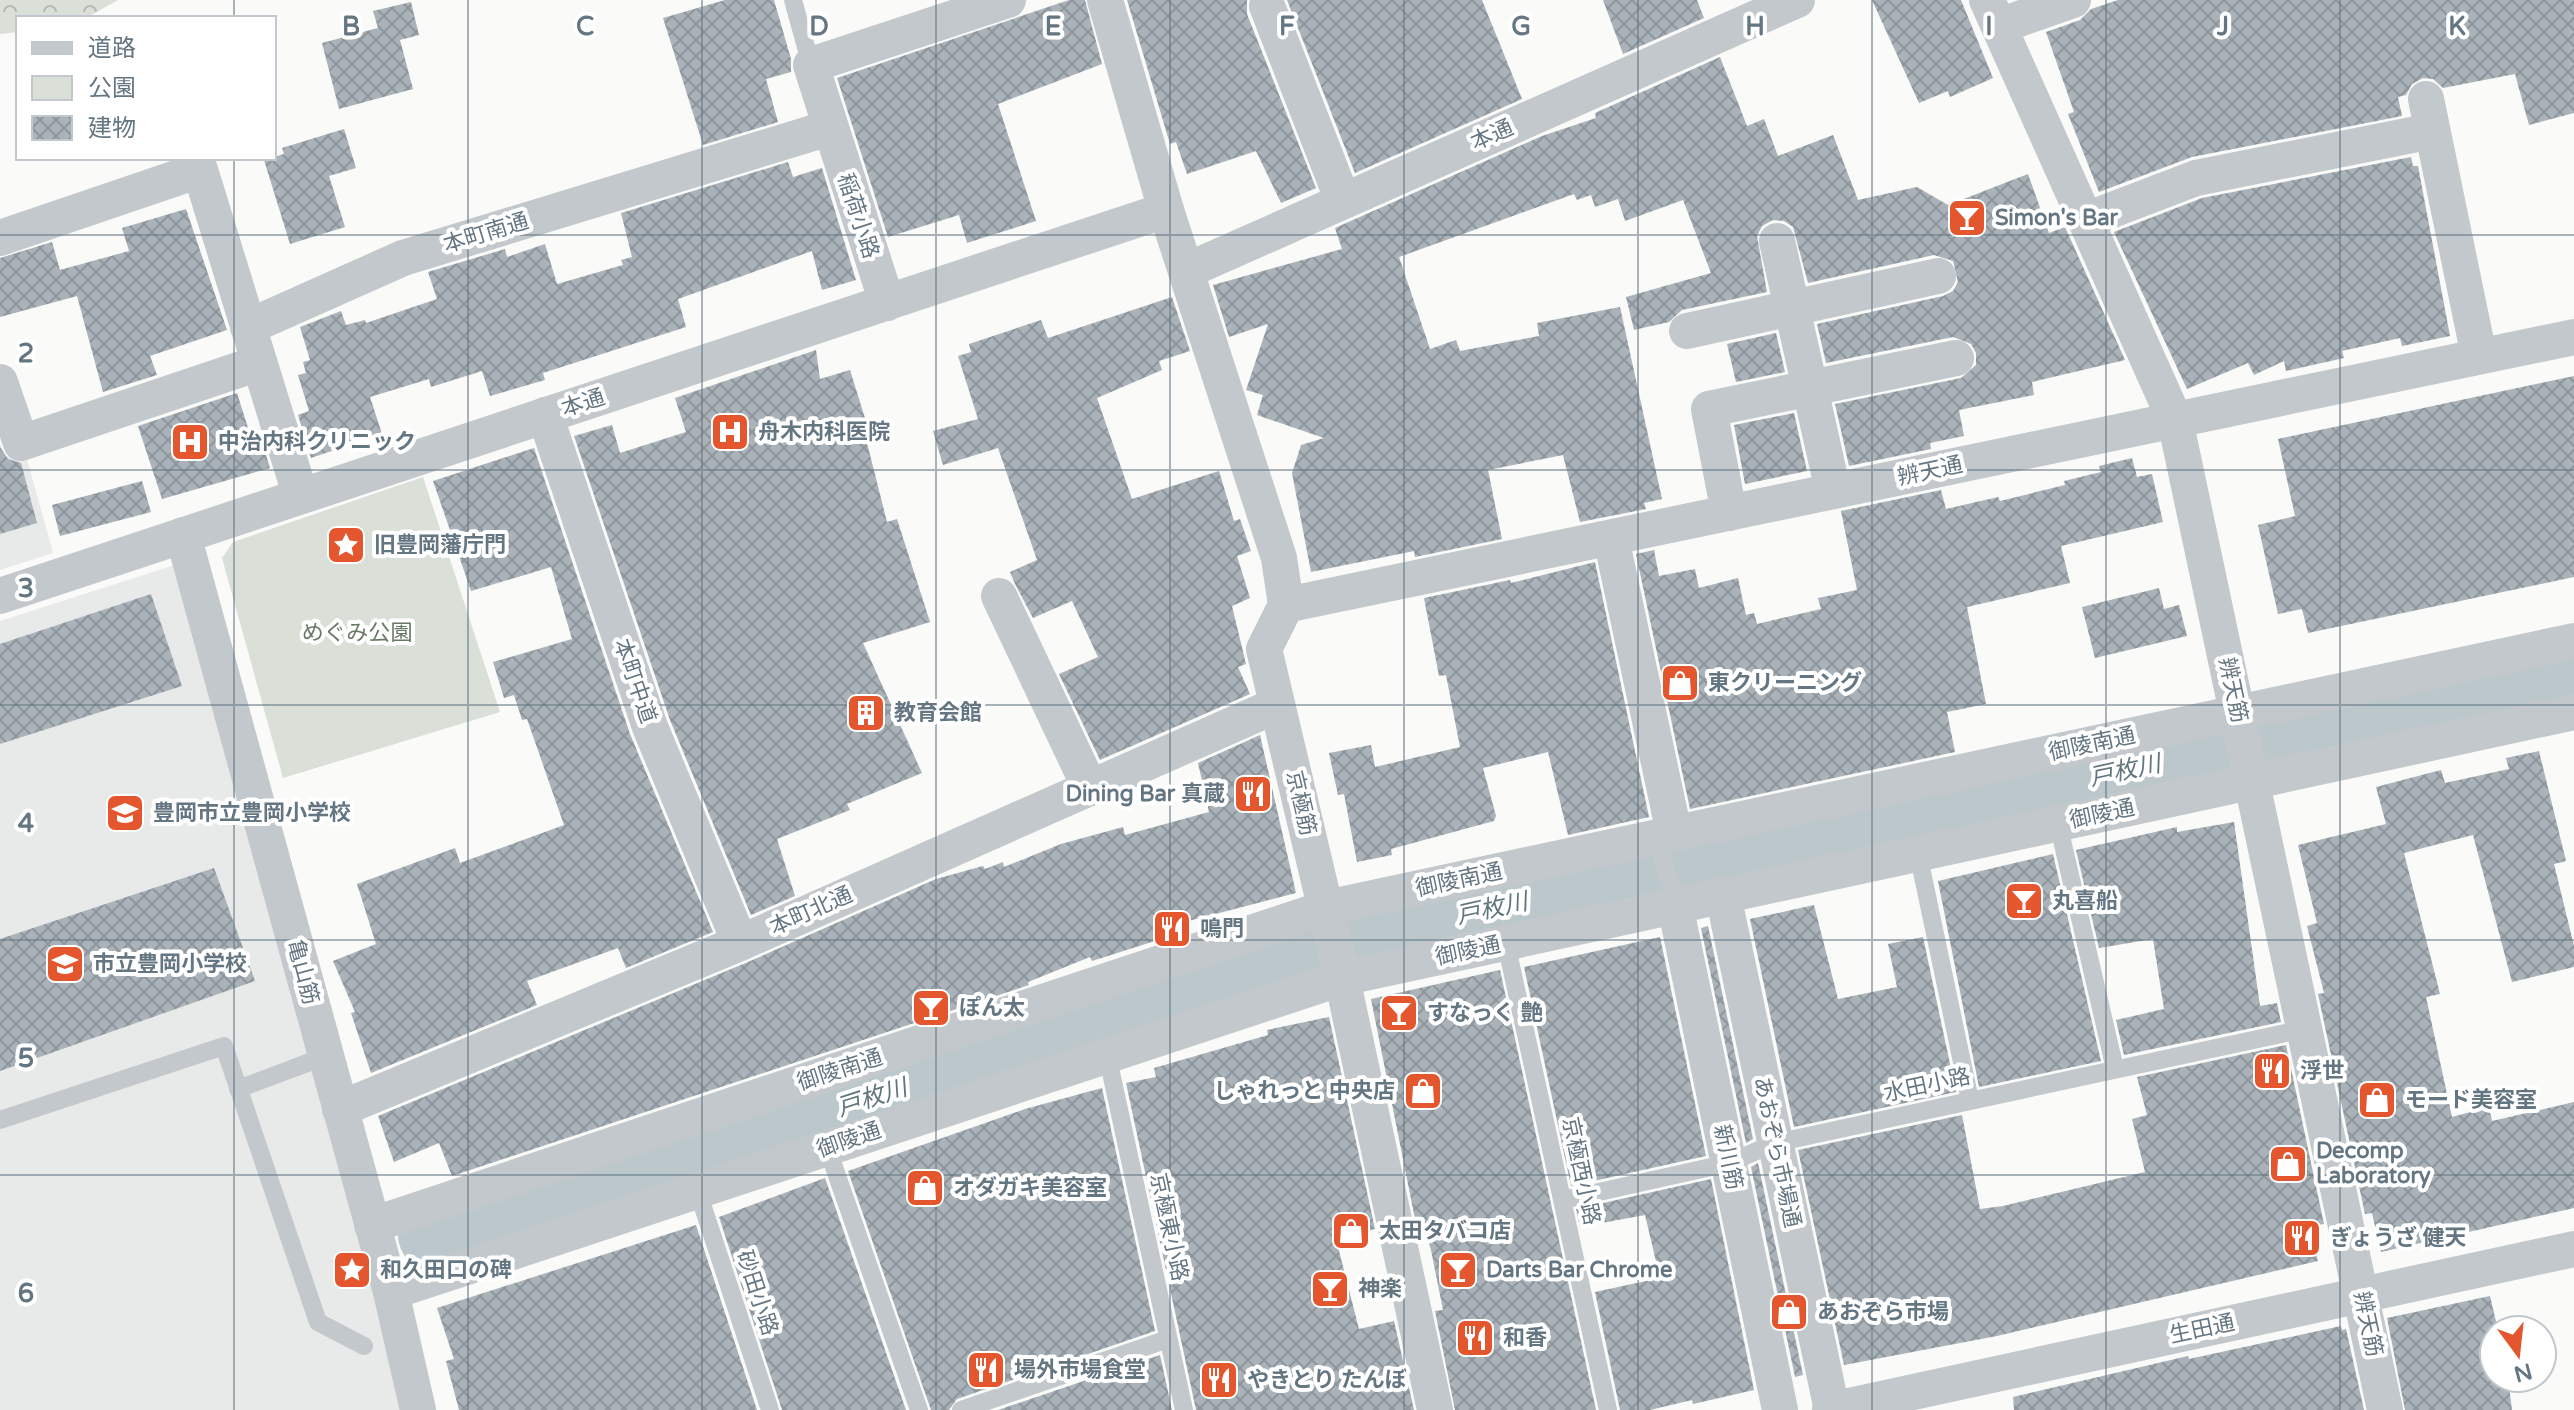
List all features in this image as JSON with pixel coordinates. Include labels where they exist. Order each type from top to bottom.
[{"type":"street","points":[[829,128],[811,65],[1008,0]]},
{"type":"street","points":[[1105,0],[1166,210],[1279,558],[1286,605]]},
{"type":"street","name":"本通","points":[[1186,271],[1797,0]]},
{"type":"street","points":[[1993,13],[2073,0]]},
{"type":"street","points":[[1267,6],[1343,201]]},
{"type":"street","name":"辨天筋","points":[[1993,13],[2175,420],[2385,1410]]},
{"type":"street","points":[[2086,220],[2196,178],[2429,115],[2479,356]]},
{"type":"street","name":"稲荷小路","points":[[829,128],[887,303]]},
{"type":"street","name":"本町南通","points":[[248,327],[403,258],[829,128]]},
{"type":"street","points":[[0,238],[200,170],[300,494]]},
{"type":"street","name":"本通","points":[[0,596],[300,494],[1166,210]]},
{"type":"street","points":[[1777,241],[1833,491]]},
{"type":"street","points":[[1687,331],[1938,276]]},
{"type":"street","name":"辨天通","points":[[1286,605],[2574,337]]},
{"type":"street","points":[[1729,513],[1709,409],[1956,358]]},
{"type":"street","points":[[0,382],[21,443],[259,363]]},
{"type":"street","name":"本町中道","points":[[545,415],[650,727],[740,943]]},
{"type":"street","name":"亀山筋","points":[[183,535],[391,1292],[418,1410]]},
{"type":"street","points":[[1611,538],[1665,839]]},
{"type":"street","points":[[999,596],[1090,788]]},
{"type":"street","name":"京極筋","points":[[1286,605],[1264,649],[1328,914],[1435,1410]]},
{"type":"street","name":"御陵南通","points":[[372,1225],[1328,914],[1665,839],[2239,718],[2574,641]]},
{"type":"street","name":"本町北通","points":[[340,1109],[740,943],[1277,705]]},
{"type":"street","name":"御陵通","points":[[391,1292],[698,1192],[1341,973],[1506,943],[1673,900],[1723,895],[2058,823],[2251,776],[2574,712]]},
{"type":"street","name":"あおぞら市場通","points":[[1723,895],[1831,1410]]},
{"type":"street","name":"新川筋","points":[[1673,900],[1780,1410]]},
{"type":"street","name":"生田通","points":[[1831,1410],[2574,1249]]},
{"type":"lane","points":[[793,0],[811,65]]},
{"type":"lane","points":[[2058,823],[2115,1069]]},
{"type":"lane","points":[[1665,839],[1673,900]]},
{"type":"lane","points":[[1918,853],[1970,1100]]},
{"type":"lane","name":"京極西小路","points":[[1506,943],[1608,1410]]},
{"type":"lane","name":"水田小路","points":[[1563,1200],[1729,1163],[1775,1143],[2304,1029]]},
{"type":"lane","points":[[0,1120],[224,1046],[318,1322],[364,1346]]},
{"type":"lane","name":"京極東小路","points":[[1107,1054],[1184,1410]]},
{"type":"lane","points":[[238,1089],[326,1056]]},
{"type":"lane","points":[[827,1147],[919,1410]]},
{"type":"lane","name":"砂田小路","points":[[698,1192],[770,1410]]},
{"type":"lane","points":[[961,1410],[1168,1339]]},
{"type":"shaded area","points":[[0,444],[5,457],[25,452],[53,553],[0,570]]},
{"type":"shaded area","name":"豊岡市立豊岡小学校","points":[[175,565],[308,1005],[402,1410],[0,1410],[0,621]]},
{"type":"green space","points":[[0,0],[118,0],[90,16],[16,16],[16,32],[0,34]]},
{"type":"green space","name":"めぐみ公園","points":[[423,477],[500,712],[283,778],[222,558],[233,542]]},
{"type":"building","points":[[725,0],[774,0],[791,59],[791,72],[766,79],[778,122],[703,145],[663,18]]},
{"type":"building","points":[[1069,0],[1085,0],[1102,64],[998,104],[1036,221],[967,243],[959,215],[888,237],[837,78]]},
{"type":"building","points":[[1127,0],[1247,0],[1247,14],[1316,188],[1281,203],[1256,151],[1187,174],[1176,142],[1170,144]]},
{"type":"building","points":[[1287,0],[1482,0],[1522,99],[1355,173]]},
{"type":"building","points":[[1603,0],[1697,0],[1704,18],[1623,54]]},
{"type":"building","points":[[1872,0],[1961,0],[1993,78],[1950,97],[1948,91],[1919,103]]},
{"type":"building","points":[[2118,0],[2574,0],[2574,113],[2529,125],[2515,74],[2443,88],[2433,79],[2423,78],[2412,84],[2406,95],[2398,97],[2402,116],[2192,157],[2099,192],[2068,114],[2074,112],[2046,32],[2080,20],[2091,9]]},
{"type":"building","points":[[411,2],[419,35],[400,40],[413,89],[339,109],[322,43],[378,28],[373,11]]},
{"type":"building","points":[[1720,57],[1747,126],[1764,119],[1778,156],[1833,135],[1858,200],[1917,187],[1948,205],[2028,174],[2049,233],[2065,227],[2125,360],[2032,382],[2034,395],[1959,410],[1964,436],[1930,443],[1931,449],[1849,466],[1835,404],[1961,378],[1976,365],[1976,353],[1971,344],[1953,337],[1826,363],[1817,324],[1943,296],[1953,291],[1958,282],[1953,261],[1934,255],[1808,283],[1793,227],[1784,221],[1773,220],[1762,226],[1757,236],[1767,292],[1682,310],[1669,322],[1634,330],[1626,297],[1711,273],[1683,200],[1625,221],[1618,199],[1595,207],[1591,195],[1577,200],[1574,194],[1399,257],[1430,349],[1456,340],[1460,351],[1539,336],[1537,323],[1620,307],[1662,499],[1644,503],[1646,509],[1580,522],[1563,455],[1488,470],[1502,539],[1415,557],[1414,551],[1311,572],[1292,473],[1301,445],[1324,438],[1257,415],[1263,395],[1246,390],[1268,324],[1229,337],[1213,285],[1342,249],[1335,228],[1542,136],[1596,118],[1595,113]]},
{"type":"building","points":[[344,129],[356,168],[329,176],[345,227],[290,244],[264,160],[276,160],[276,156],[284,154],[282,148]]},
{"type":"building","points":[[2411,157],[2413,166],[2418,166],[2450,336],[2402,346],[2400,338],[2342,351],[2344,358],[2286,371],[2284,361],[2254,375],[2248,363],[2187,389],[2114,232],[2202,198]]},
{"type":"building","points":[[788,162],[793,177],[822,168],[856,280],[822,290],[812,251],[678,299],[686,327],[543,373],[545,380],[490,396],[482,371],[431,387],[429,379],[370,397],[382,434],[311,458],[298,415],[309,411],[298,375],[306,373],[303,362],[310,360],[300,327],[341,311],[346,325],[365,320],[366,323],[437,299],[428,272],[505,249],[507,257],[545,244],[557,284],[623,265],[621,260],[632,257],[621,213]]},
{"type":"building","points":[[186,209],[227,330],[150,356],[157,375],[103,392],[77,296],[0,317],[0,258],[52,242],[60,270],[129,251],[122,228]]},
{"type":"building","points":[[1172,297],[1190,351],[1159,361],[1162,370],[1097,398],[1132,499],[1219,471],[1234,521],[1240,519],[1251,551],[1237,556],[1250,598],[1232,606],[1246,664],[1238,667],[1250,694],[1100,760],[1059,674],[1098,657],[1072,601],[1033,618],[1015,584],[1010,572],[1037,560],[998,448],[943,465],[933,431],[978,419],[958,356],[971,352],[969,344],[1041,320],[1048,338]]},
{"type":"building","points":[[1776,333],[1785,372],[1736,382],[1727,344]]},
{"type":"building","points":[[816,350],[820,379],[850,370],[865,418],[861,419],[887,522],[897,519],[930,622],[863,643],[922,773],[847,804],[850,810],[777,839],[795,896],[751,915],[670,720],[574,436],[612,425],[620,453],[686,432],[675,398]]},
{"type":"building","points":[[2574,376],[2574,577],[2308,633],[2302,609],[2278,614],[2258,525],[2295,516],[2278,439]]},
{"type":"building","points":[[237,393],[249,431],[258,428],[270,468],[162,499],[138,426]]},
{"type":"building","points":[[1794,413],[1807,471],[1745,484],[1734,425]]},
{"type":"building","points":[[0,447],[8,459],[21,463],[37,523],[0,534]]},
{"type":"building","points":[[534,448],[630,734],[713,932],[626,968],[618,948],[527,981],[537,1005],[371,1073],[351,1013],[355,1012],[333,961],[376,944],[357,884],[455,848],[460,863],[564,825],[527,719],[522,720],[514,695],[504,698],[493,662],[572,639],[551,567],[471,591],[433,481]]},
{"type":"building","points":[[2132,458],[2137,477],[2152,474],[2163,522],[2061,546],[2070,583],[1967,607],[1986,704],[1947,712],[1955,752],[1690,809],[1636,554],[1654,550],[1659,576],[1695,569],[1699,588],[1738,578],[1746,615],[1754,613],[1757,624],[1821,609],[1818,598],[1857,590],[1841,511],[1941,490],[1946,509],[1998,497],[2000,501],[2065,485],[2064,481],[2101,472],[2099,466]]},
{"type":"building","points":[[142,481],[151,512],[60,536],[52,505]]},
{"type":"building","points":[[1595,562],[1649,817],[1568,835],[1548,752],[1483,768],[1496,816],[1494,821],[1391,849],[1392,855],[1357,862],[1344,794],[1338,795],[1329,753],[1371,745],[1375,767],[1460,747],[1446,675],[1439,676],[1424,598],[1510,580],[1511,583]]},
{"type":"building","points":[[2159,588],[2164,609],[2179,605],[2187,636],[2095,658],[2082,607]]},
{"type":"building","points":[[151,594],[182,686],[0,744],[0,644]]},
{"type":"building","points":[[1260,735],[1296,893],[1177,924],[1180,933],[1092,961],[1090,957],[1028,982],[1029,985],[452,1176],[439,1143],[394,1162],[378,1116],[748,962],[936,879],[1003,862],[1004,867],[1061,844],[1123,827],[1125,835],[1209,812],[1198,763]]},
{"type":"building","points":[[2539,751],[2566,861],[2554,864],[2574,946],[2574,967],[2512,982],[2473,835],[2404,853],[2440,994],[2426,997],[2452,1117],[2489,1107],[2492,1121],[2574,1102],[2574,1208],[2381,1252],[2372,1213],[2365,1214],[2318,994],[2324,993],[2307,926],[2317,923],[2298,845],[2386,824],[2376,787],[2441,770],[2445,783],[2509,769],[2506,758]]},
{"type":"building","points":[[2234,822],[2260,1006],[2277,1003],[2281,1022],[2124,1055],[2116,1020],[2164,1009],[2153,939],[2099,948],[2076,850],[2177,827],[2177,832]]},
{"type":"building","points":[[2053,854],[2101,1061],[1979,1087],[1938,881]]},
{"type":"building","points":[[214,868],[255,981],[0,1071],[0,939]]},
{"type":"building","points":[[1814,905],[1838,999],[1897,987],[1888,944],[1923,937],[1956,1092],[1794,1127],[1750,919]]},
{"type":"building","points":[[1708,926],[1753,1139],[1746,1143],[1701,928]]},
{"type":"building","points":[[1660,937],[1706,1156],[1571,1186],[1524,967]]},
{"type":"building","points":[[1500,970],[1596,1410],[1455,1410],[1435,1311],[1443,1310],[1431,1250],[1421,1218],[1415,1219],[1371,999]]},
{"type":"building","points":[[1329,1017],[1375,1229],[1336,1239],[1359,1329],[1394,1321],[1414,1410],[1196,1410],[1126,1083],[1156,1077],[1154,1068],[1268,1035],[1267,1030]]},
{"type":"building","points":[[2286,1045],[2324,1224],[2309,1227],[2318,1261],[1997,1336],[1844,1365],[1798,1150],[1962,1115],[1980,1209],[2003,1206],[2145,1172],[2132,1119],[2147,1115],[2137,1077]]},
{"type":"building","points":[[1102,1088],[1155,1331],[957,1399],[949,1410],[931,1410],[848,1171],[1025,1109]]},
{"type":"building","points":[[1758,1163],[1803,1375],[1795,1377],[1751,1167]]},
{"type":"building","points":[[825,1178],[906,1410],[782,1410],[719,1217]]},
{"type":"building","points":[[1711,1179],[1754,1390],[1693,1404],[1692,1400],[1650,1410],[1620,1410],[1595,1292],[1660,1278],[1645,1215],[1580,1227],[1576,1209]]},
{"type":"building","points":[[696,1225],[757,1410],[459,1410],[446,1361],[454,1359],[437,1308]]},
{"type":"building","points":[[2490,1296],[2494,1314],[2478,1314],[2478,1394],[2510,1394],[2512,1410],[2405,1410],[2387,1318]]},
{"type":"building","points":[[2341,1326],[2342,1330],[2346,1329],[2364,1410],[2014,1410],[2013,1397],[2188,1356],[2189,1359]]},
{"type":"building","points":[[1160,1355],[1172,1410],[998,1410]]},
{"type":"waterway","name":"戸枚川","points":[[434,1235],[497,1221],[1316,951],[1392,931],[2194,753],[2574,674]]},
{"type":"place","name":"Simon's Bar","points":[[1967,218]]},
{"type":"place","name":"舟木内科医院","points":[[730,432]]},
{"type":"place","name":"中治内科クリニック","points":[[190,442]]},
{"type":"place","name":"旧豊岡藩庁門","points":[[346,545]]},
{"type":"place","name":"東クリーニング","points":[[1680,683]]},
{"type":"place","name":"教育会館","points":[[866,713]]},
{"type":"place","name":"Dining Bar 真蔵","points":[[1253,794]]},
{"type":"place","name":"豊岡市立豊岡小学校","points":[[125,813]]},
{"type":"place","name":"丸喜船","points":[[2024,901]]},
{"type":"place","name":"鳴門","points":[[1172,929]]},
{"type":"place","name":"市立豊岡小学校","points":[[65,964]]},
{"type":"place","name":"ぽん太","points":[[931,1008]]},
{"type":"place","name":"すなっく 艶","points":[[1399,1013]]},
{"type":"place","name":"浮世","points":[[2272,1071]]},
{"type":"place","name":"しゃれっと 中央店","points":[[1423,1091]]},
{"type":"place","name":"モード美容室","points":[[2377,1100]]},
{"type":"place","name":"Decomp Laboratory","points":[[2288,1164]]},
{"type":"place","name":"オダガキ美容室","points":[[925,1188]]},
{"type":"place","name":"太田タバコ店","points":[[1351,1231]]},
{"type":"place","name":"ぎょうざ 健天","points":[[2302,1238]]},
{"type":"place","name":"和久田口の碑","points":[[352,1270]]},
{"type":"place","name":"Darts Bar Chrome","points":[[1458,1270]]},
{"type":"place","name":"神楽","points":[[1330,1289]]},
{"type":"place","name":"あおぞら市場","points":[[1789,1312]]},
{"type":"place","name":"和香","points":[[1475,1338]]},
{"type":"place","name":"場外市場食堂","points":[[986,1370]]},
{"type":"place","name":"やきとり たんぼ","points":[[1219,1380]]}]
